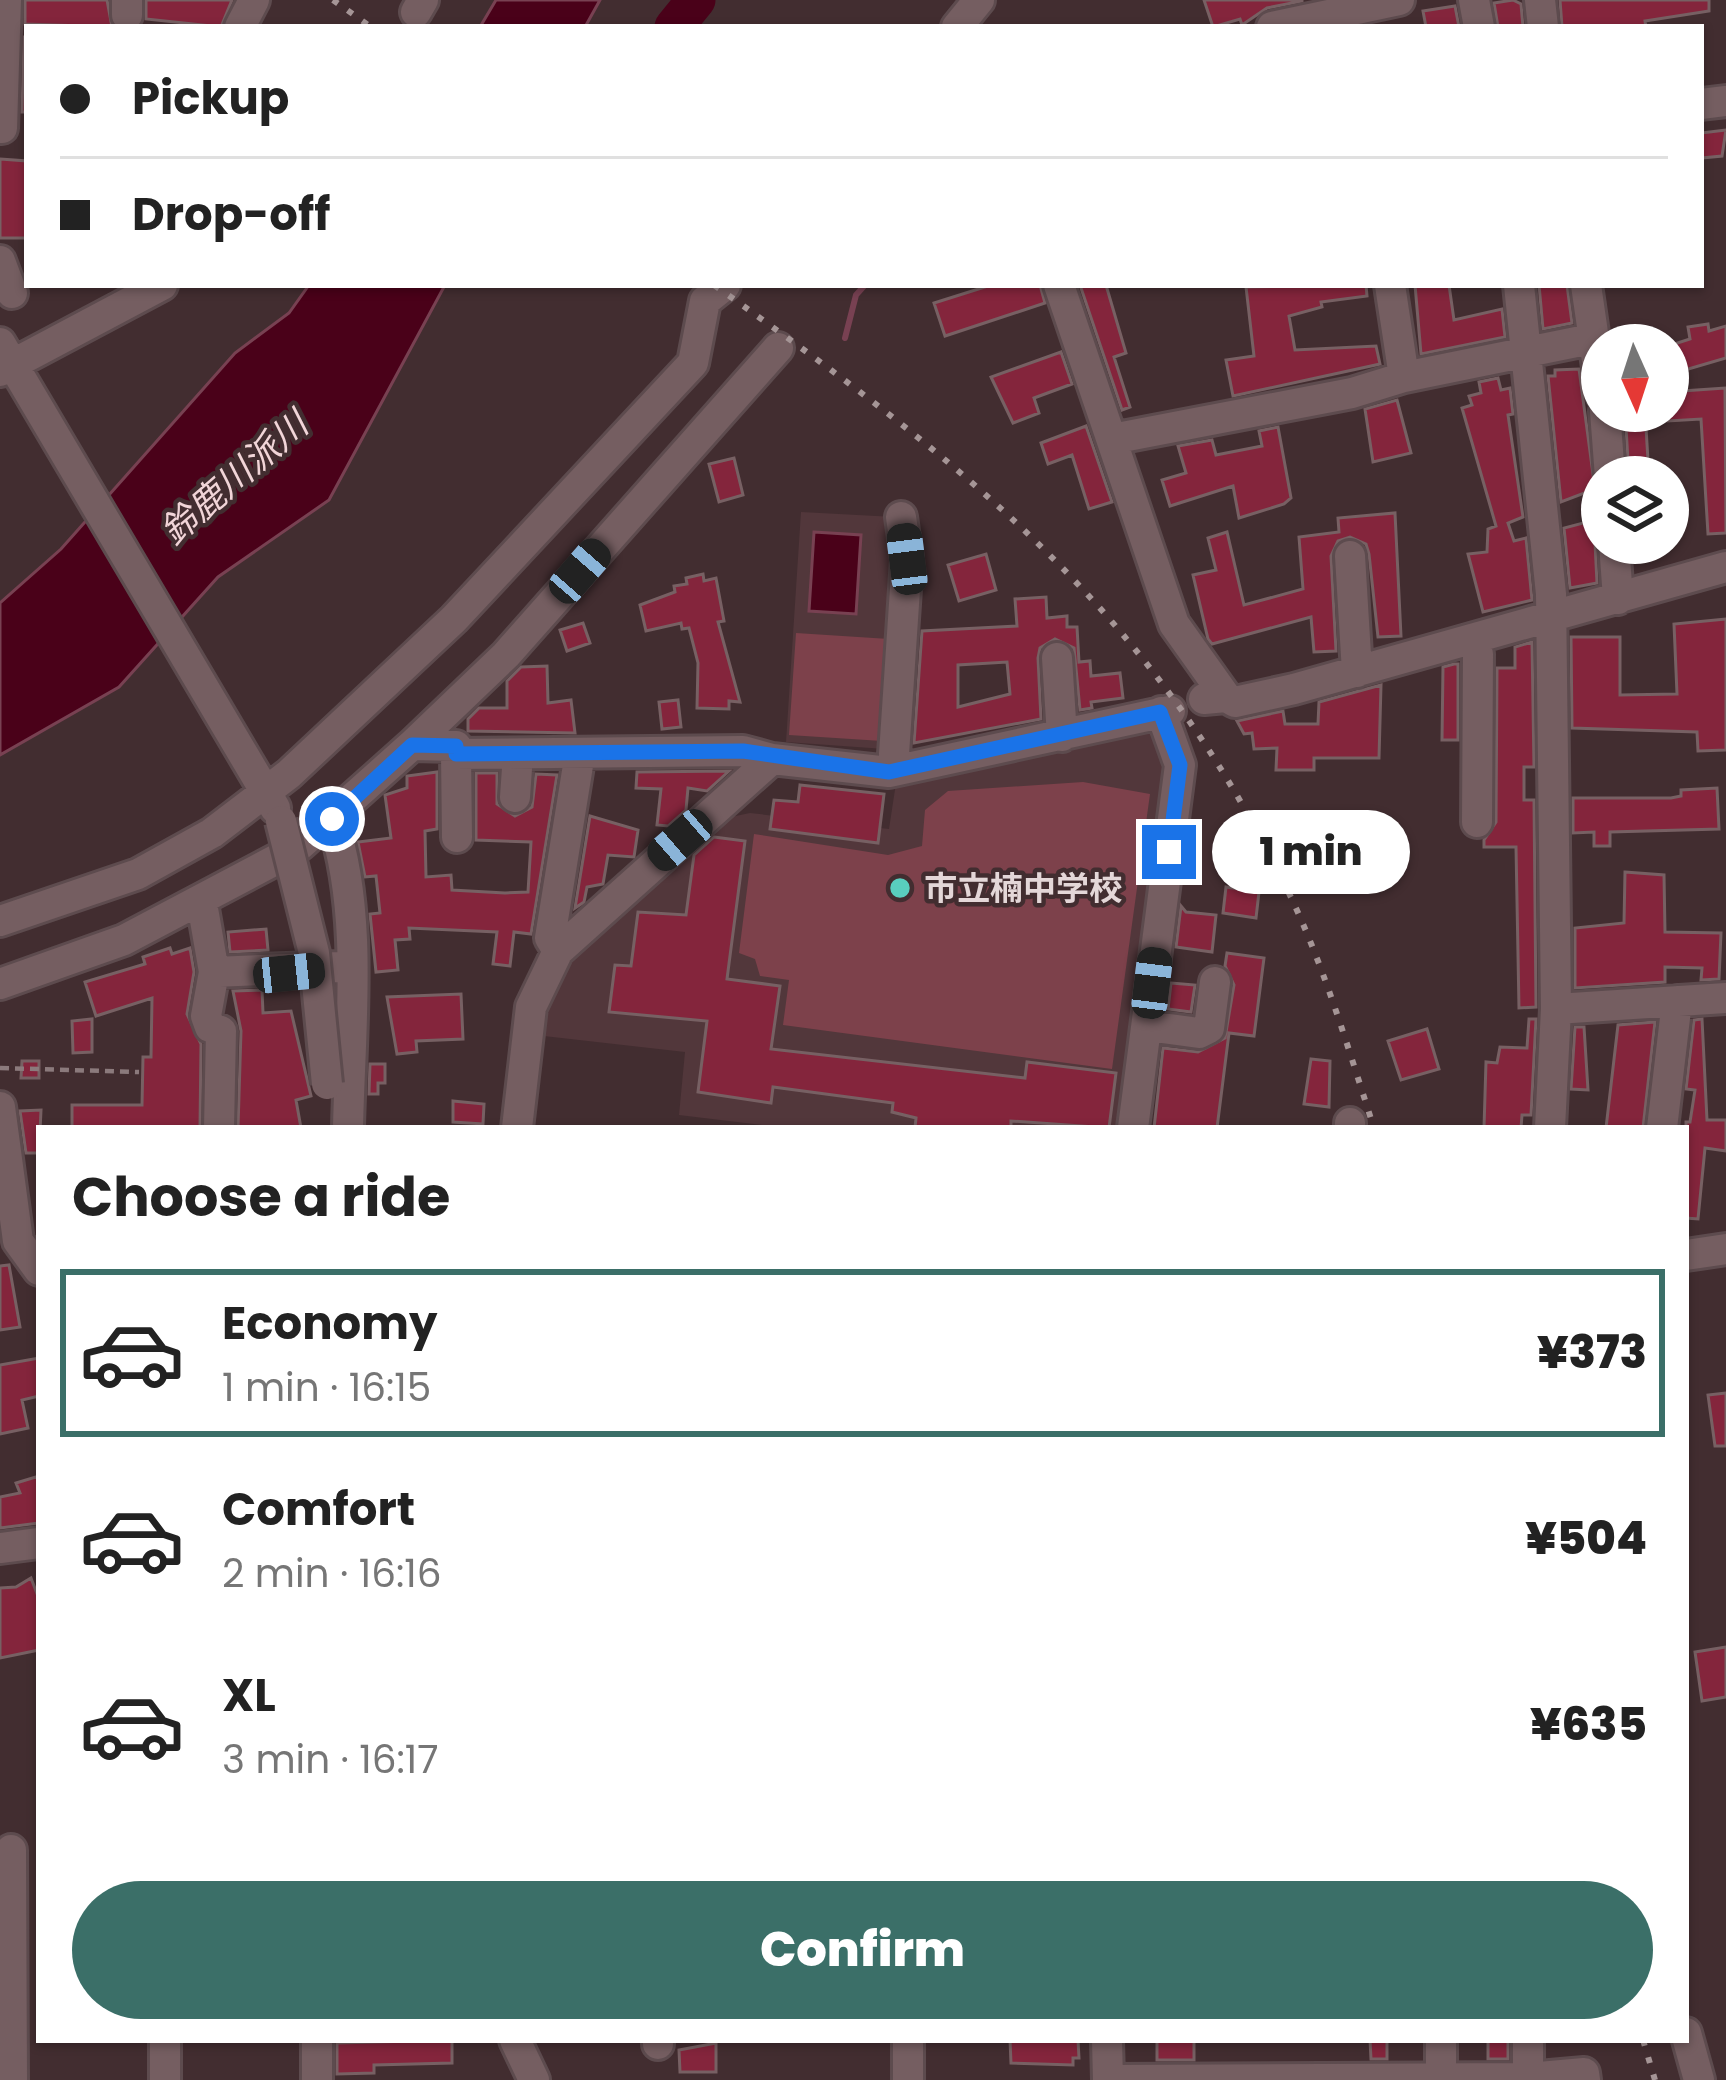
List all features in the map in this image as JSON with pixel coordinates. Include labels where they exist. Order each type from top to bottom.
[{"type":"street","points":[[1,128],[5,0]]},
{"type":"street","points":[[960,24],[980,0]]},
{"type":"street","points":[[1287,24],[1399,0]]},
{"type":"street","points":[[0,258],[15,292]]},
{"type":"street","points":[[156,288],[8,364],[264,783],[287,841],[314,953],[334,1125]]},
{"type":"street","points":[[0,921],[138,874],[212,833],[264,783],[356,715],[454,619],[693,363],[705,301],[721,288]]},
{"type":"street","points":[[1059,288],[1174,624],[1215,698],[1235,702],[1357,672],[1473,640],[1551,605],[1726,568]]},
{"type":"street","points":[[1390,288],[1404,377]]},
{"type":"street","points":[[1519,288],[1551,605],[1556,1009],[1550,1125]]},
{"type":"street","points":[[1586,288],[1590,324]]},
{"type":"street","points":[[1112,440],[1352,393],[1404,377],[1581,341]]},
{"type":"street","points":[[0,984],[124,940],[202,903],[287,841],[332,819],[506,656],[778,348]]},
{"type":"street","points":[[896,762],[907,559],[902,517]]},
{"type":"street","points":[[1350,556],[1357,672]]},
{"type":"street","points":[[1615,564],[1617,588]]},
{"type":"street","points":[[1473,640],[1478,654],[1477,822]]},
{"type":"street","points":[[1057,658],[1062,736]]},
{"type":"street","points":[[456,754],[743,751],[873,773],[896,762],[1062,736],[1165,711],[1180,765],[1133,1125]]},
{"type":"street","points":[[412,745],[456,746],[457,837]]},
{"type":"street","points":[[515,797],[518,754]]},
{"type":"street","points":[[558,951],[550,938],[580,754]]},
{"type":"street","points":[[517,1125],[531,1007],[558,951],[772,759]]},
{"type":"street","points":[[332,819],[344,855],[350,966],[348,1125]]},
{"type":"street","points":[[202,903],[214,972],[206,1016],[210,1027],[221,1031],[219,1125]]},
{"type":"street","points":[[214,972],[350,966]]},
{"type":"street","points":[[1147,1026],[1199,1033],[1209,1028],[1215,982]]},
{"type":"street","points":[[1556,1009],[1726,998]]},
{"type":"street","points":[[1662,1125],[1677,1001]]},
{"type":"street","points":[[0,1107],[7,1219],[36,1268]]},
{"type":"street","points":[[1689,1255],[1726,1249]]},
{"type":"street","points":[[0,1253],[36,1269]]},
{"type":"street","points":[[0,1548],[36,1544]]},
{"type":"street","points":[[12,2080],[6,2000],[17,1851]]},
{"type":"street","points":[[165,2043],[165,2080]]},
{"type":"street","points":[[317,2043],[317,2080]]},
{"type":"street","points":[[516,2043],[534,2080]]},
{"type":"street","points":[[908,2043],[908,2080]]},
{"type":"street","points":[[1108,2043],[1109,2080],[1492,2079],[1584,2073],[1585,2080]]},
{"type":"street","points":[[1441,2043],[1442,2076]]},
{"type":"street","points":[[1528,2043],[1528,2078]]},
{"type":"street","points":[[1689,2043],[1699,2080]]},
{"type":"path","points":[[0,1068],[139,1072]]},
{"type":"shaded area","points":[[801,512],[895,517],[885,749],[786,742]]},
{"type":"shaded area","points":[[796,633],[889,639],[882,741],[789,735]]},
{"type":"shaded area","name":"市立楠中学校","points":[[1158,728],[1171,771],[1126,1125],[761,1125],[679,1115],[685,1052],[535,1035],[560,966],[726,818],[750,813],[889,829],[896,783]]},
{"type":"shaded area","points":[[1083,782],[1150,794],[1112,1069],[783,1025],[789,980],[760,976],[755,959],[739,953],[754,834],[888,855],[922,846],[925,810],[948,791]]},
{"type":"water","points":[[496,0],[600,0],[587,24],[482,24]]},
{"type":"water","points":[[307,288],[443,288],[329,500],[218,577],[119,687],[0,755],[0,603],[61,549],[235,353],[289,313]]},
{"type":"water","points":[[814,532],[861,535],[856,614],[809,611]]},
{"type":"building","points":[[25,0],[107,0],[111,24],[25,24]]},
{"type":"building","points":[[146,0],[232,0],[222,24],[146,19]]},
{"type":"building","points":[[1204,0],[1302,0],[1267,8],[1243,24],[1240,19],[1212,24]]},
{"type":"building","points":[[1513,0],[1521,4],[1523,24],[1498,24],[1494,3]]},
{"type":"building","points":[[1560,0],[1709,0],[1709,11],[1646,24],[1562,24]]},
{"type":"building","points":[[1455,6],[1458,24],[1425,24],[1423,11]]},
{"type":"building","points":[[1726,130],[1722,156],[1704,158],[1704,133]]},
{"type":"building","points":[[0,159],[24,161],[24,238],[0,238]]},
{"type":"building","points":[[982,288],[1041,288],[1045,303],[945,336],[934,303]]},
{"type":"building","points":[[1081,288],[1107,288],[1126,353],[1114,357],[1130,407],[1122,410]]},
{"type":"building","points":[[1246,288],[1366,288],[1367,296],[1321,302],[1322,307],[1289,316],[1295,350],[1376,346],[1380,364],[1233,396],[1226,360],[1254,356]]},
{"type":"building","points":[[1415,288],[1449,288],[1454,320],[1502,309],[1505,337],[1421,354]]},
{"type":"building","points":[[1539,288],[1567,288],[1572,323],[1543,329]]},
{"type":"building","points":[[1708,324],[1709,331],[1726,326],[1726,358],[1689,369],[1689,327]]},
{"type":"building","points":[[1061,352],[1072,384],[1034,398],[1039,413],[1013,423],[991,377]]},
{"type":"building","points":[[1579,369],[1581,432],[1587,432],[1591,456],[1581,456],[1581,494],[1561,502],[1548,376],[1555,376],[1555,370]]},
{"type":"building","points":[[1498,378],[1501,390],[1510,388],[1513,414],[1508,415],[1523,517],[1508,523],[1514,541],[1526,538],[1532,600],[1483,612],[1468,554],[1487,552],[1488,529],[1496,526],[1462,408],[1472,405],[1469,396],[1481,393],[1479,382]]},
{"type":"building","points":[[1725,388],[1726,533],[1708,534],[1701,419],[1689,420],[1689,391]]},
{"type":"building","points":[[1397,400],[1411,453],[1373,462],[1365,409]]},
{"type":"building","points":[[1086,426],[1112,502],[1089,509],[1072,455],[1048,464],[1041,443]]},
{"type":"building","points":[[1278,427],[1291,498],[1284,504],[1239,518],[1233,486],[1170,506],[1162,480],[1186,473],[1178,446],[1212,440],[1216,455],[1262,446],[1259,431]]},
{"type":"building","points":[[1626,432],[1646,432],[1648,456],[1628,456]]},
{"type":"building","points":[[734,458],[743,495],[719,502],[709,464]]},
{"type":"building","points":[[1395,513],[1401,636],[1378,637],[1369,554],[1366,544],[1350,537],[1338,541],[1331,556],[1336,651],[1314,652],[1311,617],[1212,644],[1208,639],[1193,575],[1216,570],[1208,538],[1227,532],[1244,605],[1303,589],[1299,537],[1339,532],[1338,518]]},
{"type":"building","points":[[1581,524],[1581,564],[1596,564],[1597,583],[1570,588],[1564,528]]},
{"type":"building","points":[[986,554],[996,590],[959,601],[948,565]]},
{"type":"building","points":[[703,574],[704,581],[716,578],[724,621],[718,622],[740,702],[729,701],[729,709],[697,708],[698,663],[689,628],[682,629],[681,623],[646,631],[640,605],[675,592],[674,586],[687,584],[686,578]]},
{"type":"building","points":[[1046,597],[1047,618],[1067,616],[1067,627],[1077,627],[1079,662],[1090,661],[1091,676],[1120,673],[1123,698],[1091,702],[1092,708],[1080,710],[1074,648],[1055,639],[1040,648],[1038,658],[1041,719],[914,743],[922,631],[1017,626],[1015,599]],"holes":[[[1007,662],[1010,694],[958,707],[958,665]]]},
{"type":"building","points":[[1726,619],[1726,750],[1698,751],[1697,732],[1572,728],[1571,637],[1620,637],[1620,695],[1677,694],[1674,624]]},
{"type":"building","points":[[583,623],[590,643],[567,651],[560,630]]},
{"type":"building","points":[[1532,642],[1534,767],[1524,767],[1524,800],[1534,800],[1536,1007],[1519,1008],[1516,847],[1484,847],[1484,840],[1496,822],[1497,668],[1515,668],[1515,647]]},
{"type":"building","points":[[1458,664],[1458,740],[1442,740],[1443,667]]},
{"type":"building","points":[[547,666],[548,703],[571,700],[575,733],[468,731],[468,719],[479,708],[507,708],[507,681],[521,667]]},
{"type":"building","points":[[1381,685],[1379,758],[1314,758],[1314,770],[1276,770],[1277,748],[1254,749],[1252,733],[1244,734],[1237,721],[1283,711],[1285,724],[1318,724],[1319,702]]},
{"type":"building","points":[[678,700],[681,727],[662,729],[659,702]]},
{"type":"building","points":[[729,771],[707,791],[688,788],[686,810],[668,826],[657,825],[661,789],[636,788],[637,772]]},
{"type":"building","points":[[437,772],[437,829],[425,831],[426,877],[451,875],[452,890],[505,893],[528,892],[531,842],[476,840],[476,773],[497,773],[497,804],[515,816],[532,807],[536,774],[557,775],[531,934],[514,932],[510,966],[493,964],[497,932],[409,928],[410,939],[395,940],[398,970],[376,972],[370,914],[380,913],[376,876],[365,877],[358,842],[391,838],[385,795],[407,788],[407,776]]},
{"type":"building","points":[[800,785],[884,794],[878,843],[770,829],[774,800],[798,802]]},
{"type":"building","points":[[1717,788],[1719,829],[1610,832],[1610,846],[1594,846],[1594,832],[1573,833],[1573,798],[1671,798],[1681,796],[1681,790]]},
{"type":"building","points":[[590,816],[638,830],[634,857],[608,855],[603,884],[587,887],[584,902],[575,908]]},
{"type":"building","points":[[714,837],[745,841],[727,979],[780,986],[771,1049],[1025,1078],[1027,1062],[1116,1073],[1109,1125],[1011,1121],[1011,1125],[915,1125],[916,1118],[892,1112],[893,1103],[773,1087],[771,1103],[698,1092],[707,1021],[609,1012],[615,965],[631,966],[638,912],[686,915],[694,855]]},
{"type":"building","points":[[1625,872],[1664,875],[1665,932],[1721,933],[1719,979],[1701,980],[1702,968],[1665,967],[1665,982],[1575,988],[1575,928],[1624,923]]},
{"type":"building","points":[[1226,887],[1259,892],[1256,918],[1223,913]]},
{"type":"building","points":[[1181,906],[1186,912],[1216,915],[1212,952],[1176,947]]},
{"type":"building","points":[[266,929],[268,950],[230,952],[228,932]]},
{"type":"building","points":[[170,948],[172,954],[190,948],[194,972],[187,1014],[201,1044],[200,1125],[72,1125],[72,1105],[142,1105],[143,1057],[151,1057],[152,998],[96,1016],[85,982],[145,964],[143,957]]},
{"type":"building","points":[[1227,953],[1264,958],[1254,1036],[1229,1033],[1217,1125],[1154,1125],[1163,1048],[1198,1052],[1225,1038],[1234,985],[1225,966]]},
{"type":"building","points":[[1171,983],[1195,985],[1191,1012],[1168,1009]]},
{"type":"building","points":[[262,990],[263,1013],[291,1011],[311,1096],[296,1100],[300,1125],[238,1125],[241,1031],[233,991]]},
{"type":"building","points":[[461,994],[463,1039],[416,1041],[417,1052],[397,1054],[387,997]]},
{"type":"building","points":[[92,1019],[92,1052],[73,1053],[72,1021]]},
{"type":"building","points":[[1529,1019],[1536,1019],[1531,1115],[1522,1115],[1521,1125],[1484,1125],[1486,1062],[1497,1063],[1500,1047],[1527,1048]]},
{"type":"building","points":[[1702,1019],[1707,1120],[1726,1120],[1726,1151],[1705,1148],[1698,1219],[1689,1218],[1686,1125],[1695,1090],[1686,1089],[1694,1020]]},
{"type":"building","points":[[1655,1022],[1643,1125],[1606,1125],[1618,1025]]},
{"type":"building","points":[[1575,1027],[1584,1027],[1588,1090],[1571,1089]]},
{"type":"building","points":[[1427,1029],[1439,1069],[1401,1080],[1388,1041]]},
{"type":"building","points":[[1311,1059],[1330,1061],[1329,1107],[1304,1104]]},
{"type":"building","points":[[22,1061],[39,1061],[39,1078],[21,1078]]},
{"type":"building","points":[[370,1064],[385,1064],[385,1083],[378,1083],[378,1094],[369,1094]]},
{"type":"building","points":[[453,1101],[484,1104],[483,1124],[453,1122]]},
{"type":"building","points":[[41,1110],[36,1153],[26,1153],[20,1111]]},
{"type":"building","points":[[9,1265],[20,1327],[0,1330],[0,1266]]},
{"type":"building","points":[[36,1359],[36,1397],[22,1400],[28,1428],[0,1434],[0,1365]]},
{"type":"building","points":[[1726,1393],[1726,1446],[1715,1446],[1708,1395]]},
{"type":"building","points":[[36,1477],[36,1523],[0,1528],[0,1497],[20,1493],[16,1483]]},
{"type":"building","points":[[31,1578],[36,1591],[36,1651],[0,1658],[0,1588],[16,1587]]},
{"type":"building","points":[[1726,1647],[1726,1697],[1702,1701],[1695,1652]]},
{"type":"building","points":[[337,2043],[452,2043],[452,2063],[374,2065],[374,2073],[337,2074]]},
{"type":"building","points":[[716,2043],[716,2072],[680,2072],[679,2050]]},
{"type":"building","points":[[1010,2043],[1078,2043],[1079,2058],[1073,2058],[1073,2065],[1011,2063]]},
{"type":"building","points":[[1157,2043],[1194,2043],[1194,2060],[1157,2060]]},
{"type":"building","points":[[1370,2043],[1387,2043],[1387,2059],[1371,2059]]},
{"type":"building","points":[[1488,2043],[1508,2043],[1508,2059],[1488,2059]]},
{"type":"waterway","name":"鈴鹿川派川","points":[[676,24],[696,0]]},
{"type":"waterway","points":[[845,338],[856,295],[862,288]]},
{"type":"railway","points":[[333,0],[367,24]]},
{"type":"railway","points":[[718,288],[889,414],[968,479],[1111,621],[1175,701],[1233,790],[1287,889],[1324,977],[1373,1125]]},
{"type":"railway","points":[[1644,2043],[1655,2080]]},
{"type":"place","name":"市立楠中学校","points":[[900,888]]},
{"type":"route","points":[[332,819],[412,745],[456,746],[456,754],[743,751],[873,773],[1160,712],[1180,765],[1169,852]]}]
